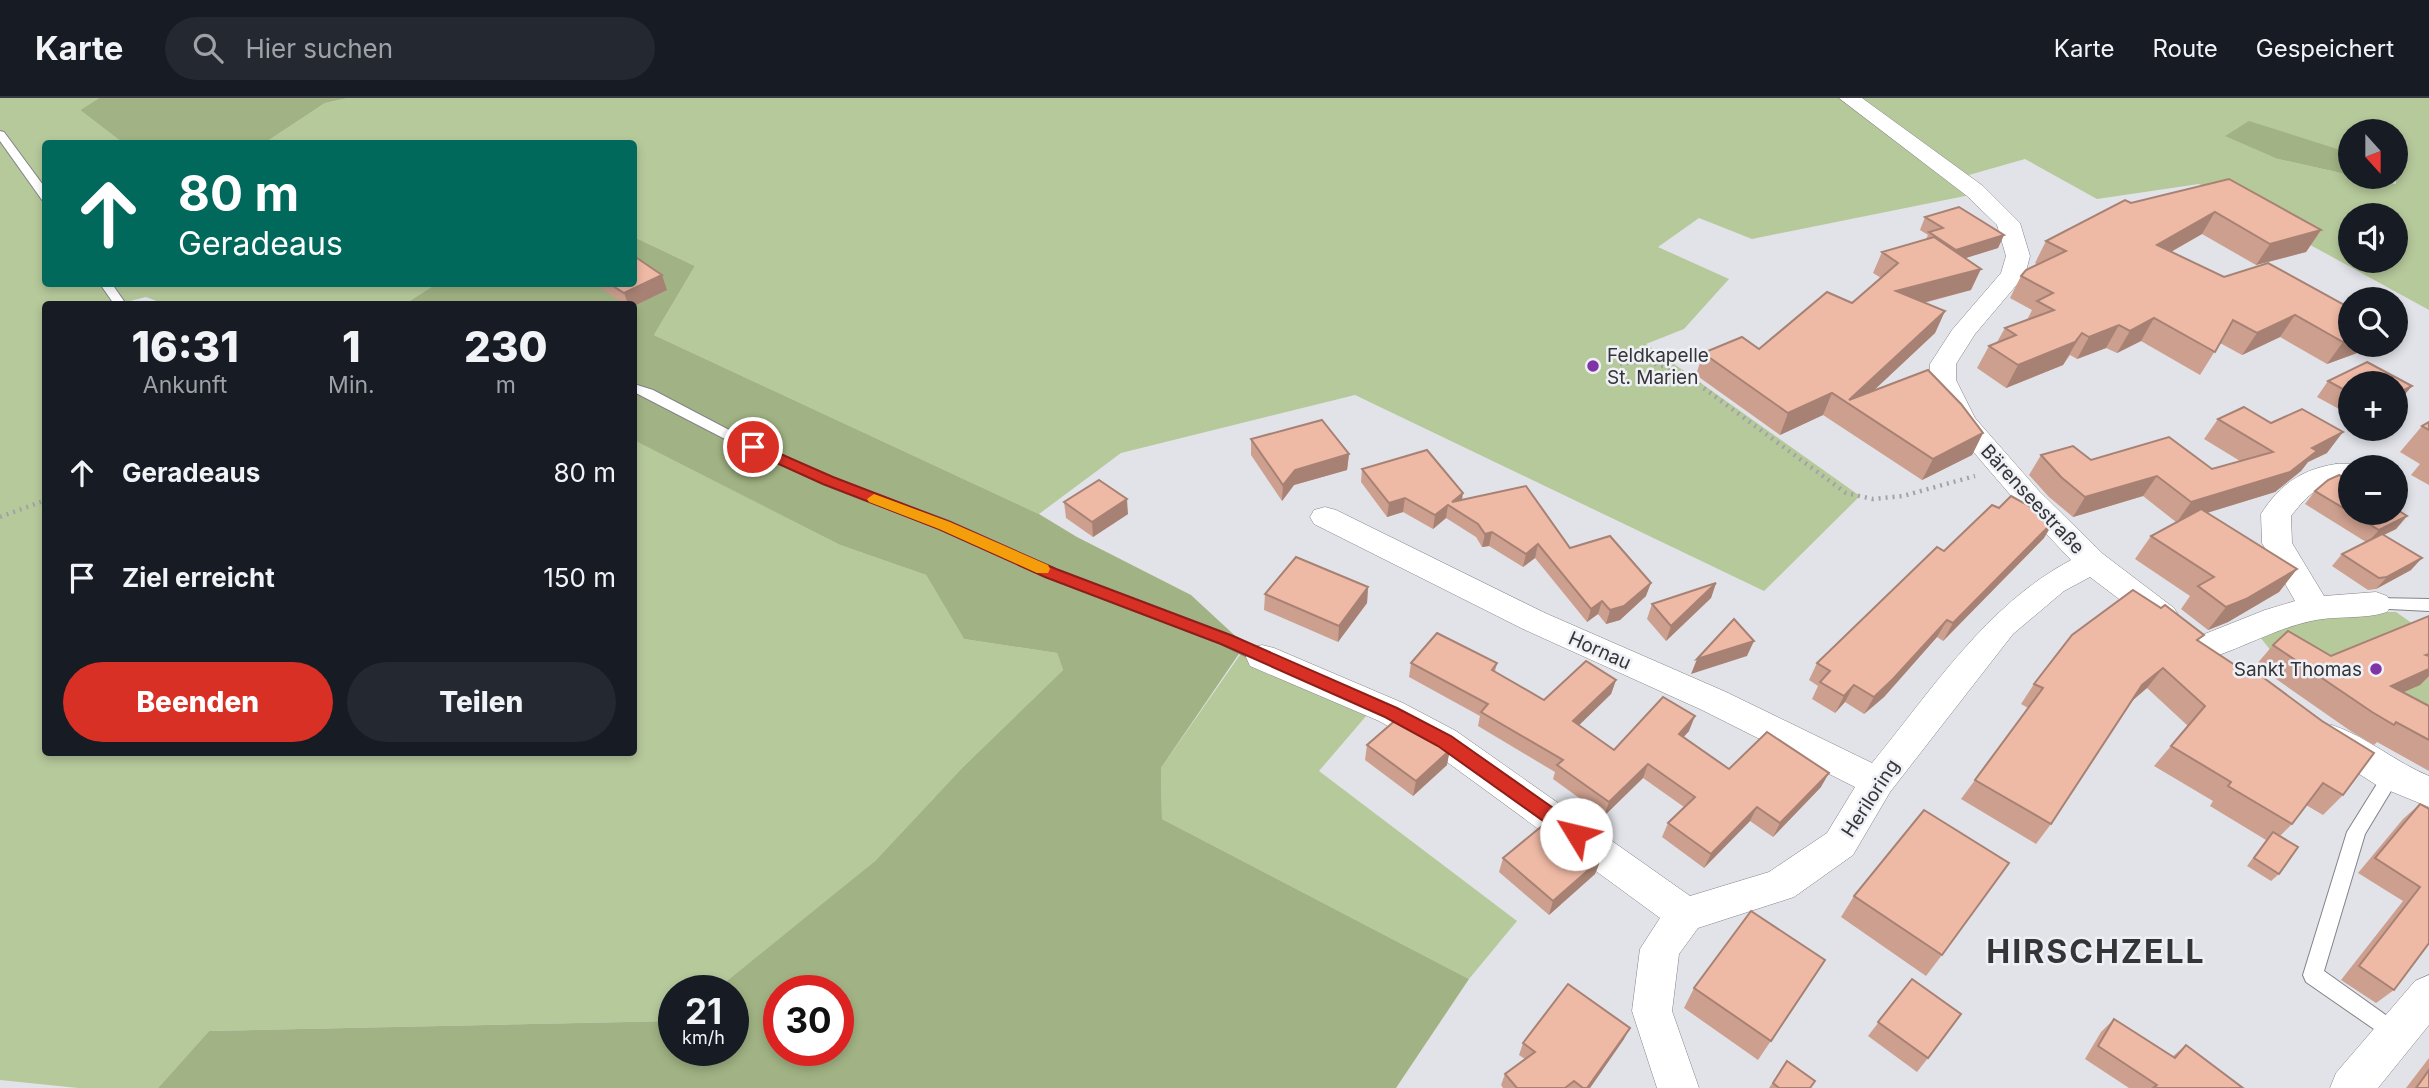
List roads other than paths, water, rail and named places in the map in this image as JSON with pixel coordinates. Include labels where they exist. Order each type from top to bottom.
[{"type":"street","name":"Bärenseestraße","points":[[1849,98],[1975,191],[2008,223],[2018,256],[2013,275],[1965,330],[1943,364],[1943,380],[1963,422],[2003,469],[2092,562],[2237,673]]},
{"type":"street","points":[[2315,608],[2277,543],[2276,514],[2299,485],[2324,473],[2338,473]]},
{"type":"street","name":"Hornau","points":[[1325,517],[1534,621],[1714,701],[1877,782]]},
{"type":"street","name":"Heriloring","points":[[1685,915],[1781,885],[1840,844],[1877,782],[2002,626],[2053,583],[2092,562]]},
{"type":"street","points":[[2204,648],[2276,618],[2315,608],[2376,604]]},
{"type":"street","points":[[1262,657],[1391,712],[1444,741],[1685,915],[1660,949],[1652,1011],[1678,1088]]},
{"type":"street","points":[[2302,720],[2391,776],[2429,792]]},
{"type":"street","points":[[2351,1088],[2429,995]]},
{"type":"lane","points":[[0,134],[42,192]]},
{"type":"lane","points":[[637,389],[727,435],[828,481],[944,525],[1051,573],[1227,640],[1262,657]]},
{"type":"lane","points":[[2376,604],[2429,605]]},
{"type":"lane","points":[[2391,776],[2356,832],[2313,975],[2397,1035]]},
{"type":"place","name":"Feldkapelle St. Marien","points":[[1593,366]]},
{"type":"place","name":"Sankt Thomas","points":[[2376,669]]},
{"type":"district","name":"HIRSCHZELL","points":[[2096,952]]}]
